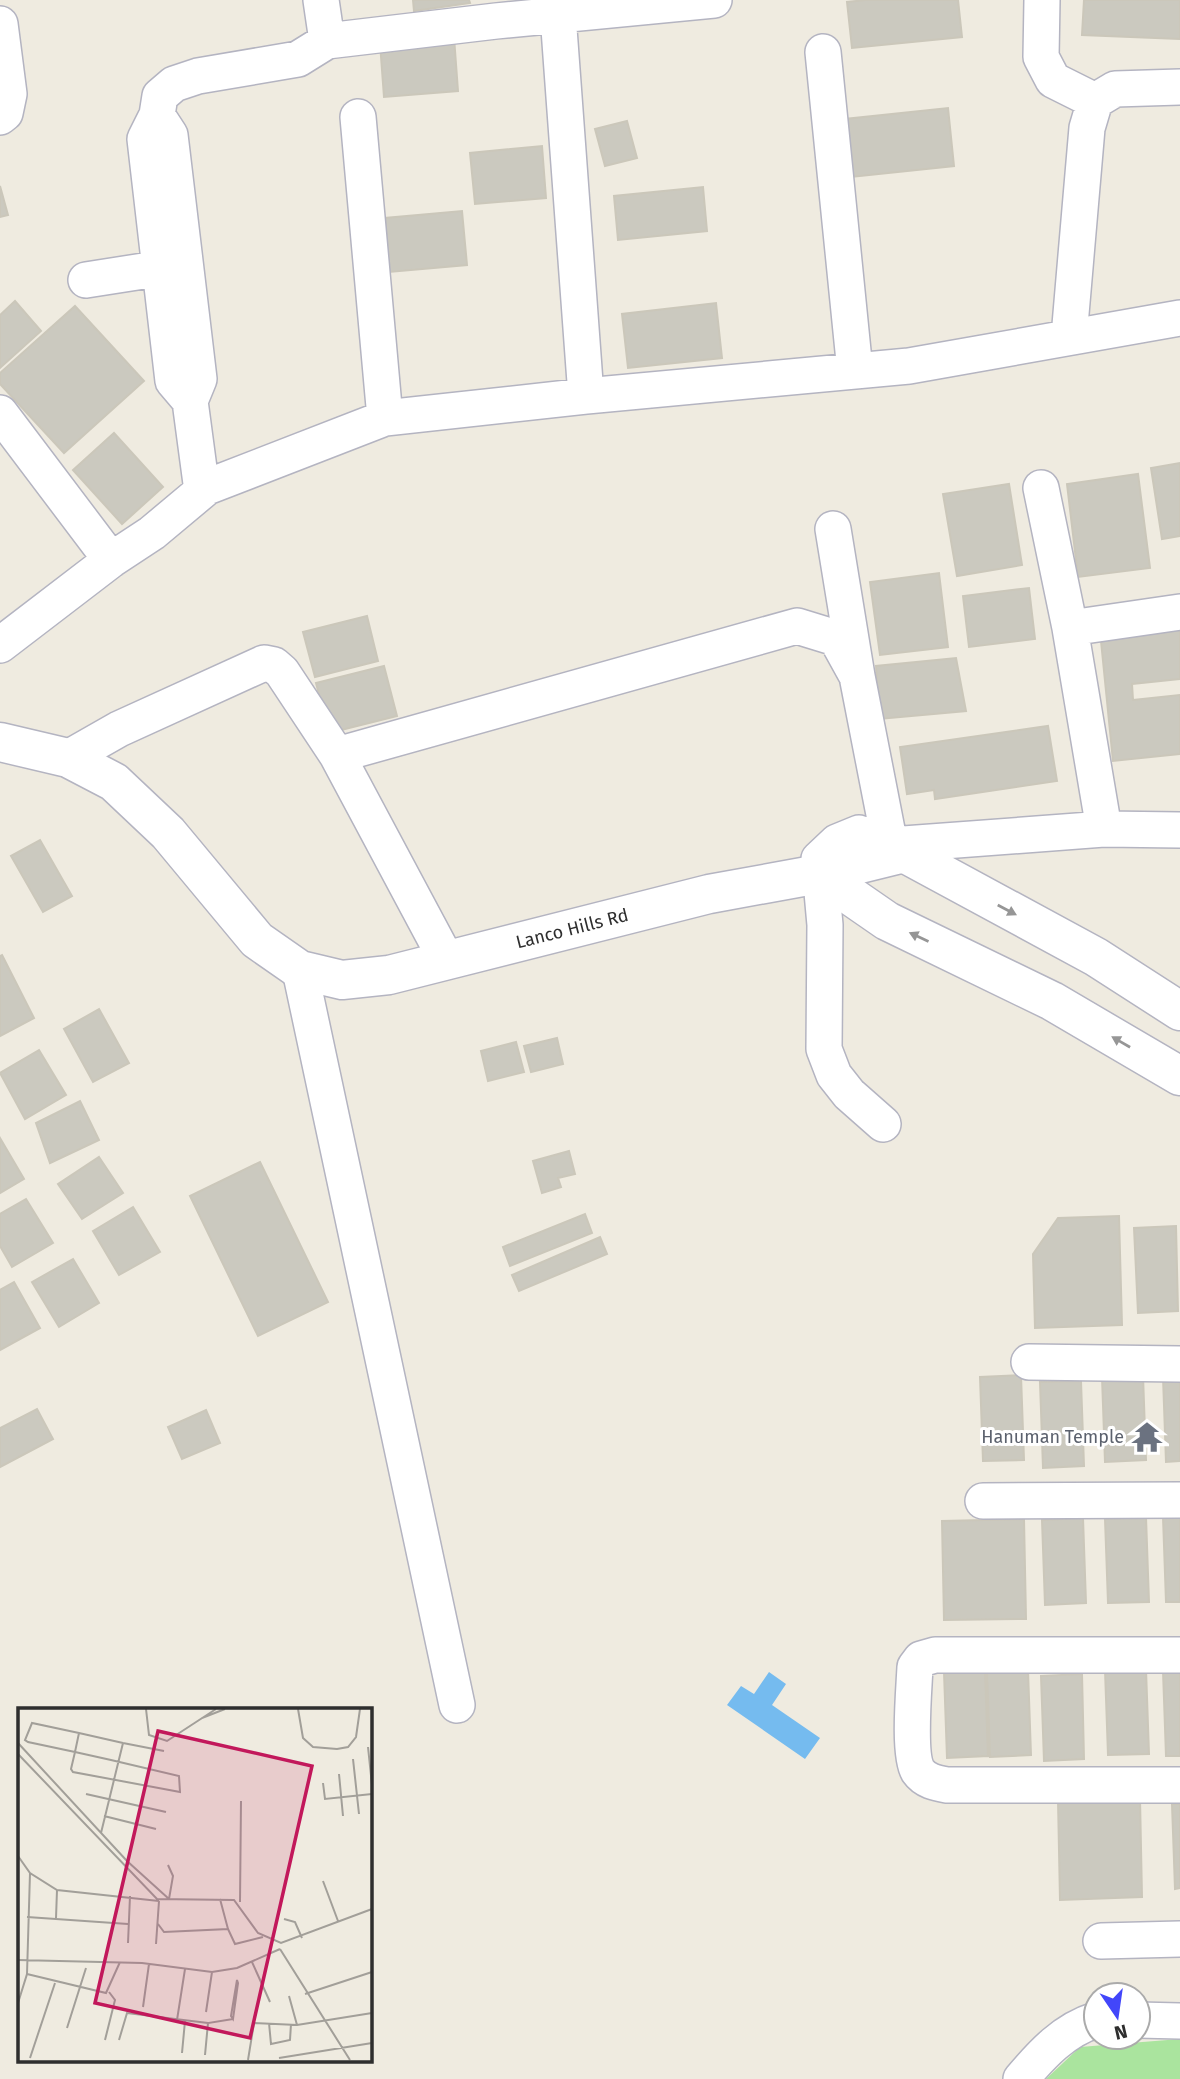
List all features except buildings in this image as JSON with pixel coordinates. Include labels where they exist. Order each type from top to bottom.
[{"type":"street","points":[[321,0],[327,41]]},
{"type":"street","points":[[202,491],[190,401],[199,379],[173,267],[164,193],[170,135],[156,115],[160,96],[174,83],[198,76],[298,59],[327,41],[494,10],[558,15],[714,0]]},
{"type":"street","points":[[1042,0],[1041,57],[1053,80],[1095,101]]},
{"type":"street","points":[[558,15],[586,396]]},
{"type":"street","points":[[0,24],[9,94],[5,113],[0,117]]},
{"type":"street","points":[[823,52],[855,371]]},
{"type":"street","points":[[1069,337],[1087,128],[1095,101],[1115,89],[1180,87]]},
{"type":"street","points":[[358,117],[385,418]]},
{"type":"street","points":[[86,280],[173,267]]},
{"type":"street","points":[[0,645],[111,559],[152,533],[207,487],[385,418],[909,366],[1180,318]]},
{"type":"street","points":[[0,413],[111,559]]},
{"type":"street","points":[[1041,488],[1070,628],[1104,829]]},
{"type":"street","points":[[833,529],[857,676],[897,849],[1096,957],[1180,1012]]},
{"type":"street","points":[[1070,628],[1180,612]]},
{"type":"street","points":[[337,755],[797,626],[836,638],[857,676]]},
{"type":"street","points":[[68,758],[131,724],[264,663],[274,665],[282,672],[337,755],[447,961]]},
{"type":"street","name":"Lanco Hills Rd","points":[[0,742],[68,758],[114,782],[168,833],[257,940],[300,970],[342,980],[389,975],[709,894],[819,874],[897,849]]},
{"type":"street","points":[[897,849],[1104,829],[1180,830]]},
{"type":"street","points":[[819,874],[887,921],[1052,1001],[1180,1076]]},
{"type":"street","points":[[819,874],[825,925],[824,1049],[834,1074],[849,1094],[883,1124]]},
{"type":"street","points":[[300,970],[457,1705]]},
{"type":"street","points":[[1029,1362],[1180,1364]]},
{"type":"street","points":[[983,1501],[1180,1500]]},
{"type":"street","points":[[1180,1655],[935,1655],[921,1659],[915,1667],[913,1756],[919,1771],[932,1782],[947,1785],[1180,1785]]},
{"type":"street","points":[[1101,1941],[1180,1939]]},
{"type":"street","points":[[1152,2020],[1180,2021]]},
{"type":"street","points":[[1021,2079],[1042,2054],[1082,2025]]},
{"type":"green space","points":[[1180,2039],[1180,2079],[1046,2079],[1080,2047],[1082,2051],[1152,2051],[1152,2041]]},
{"type":"water","points":[[769,1672],[786,1684],[772,1705],[820,1738],[805,1759],[727,1705],[741,1686],[754,1694]]},
{"type":"place","name":"Hanuman Temple","points":[[1147,1437]]}]
